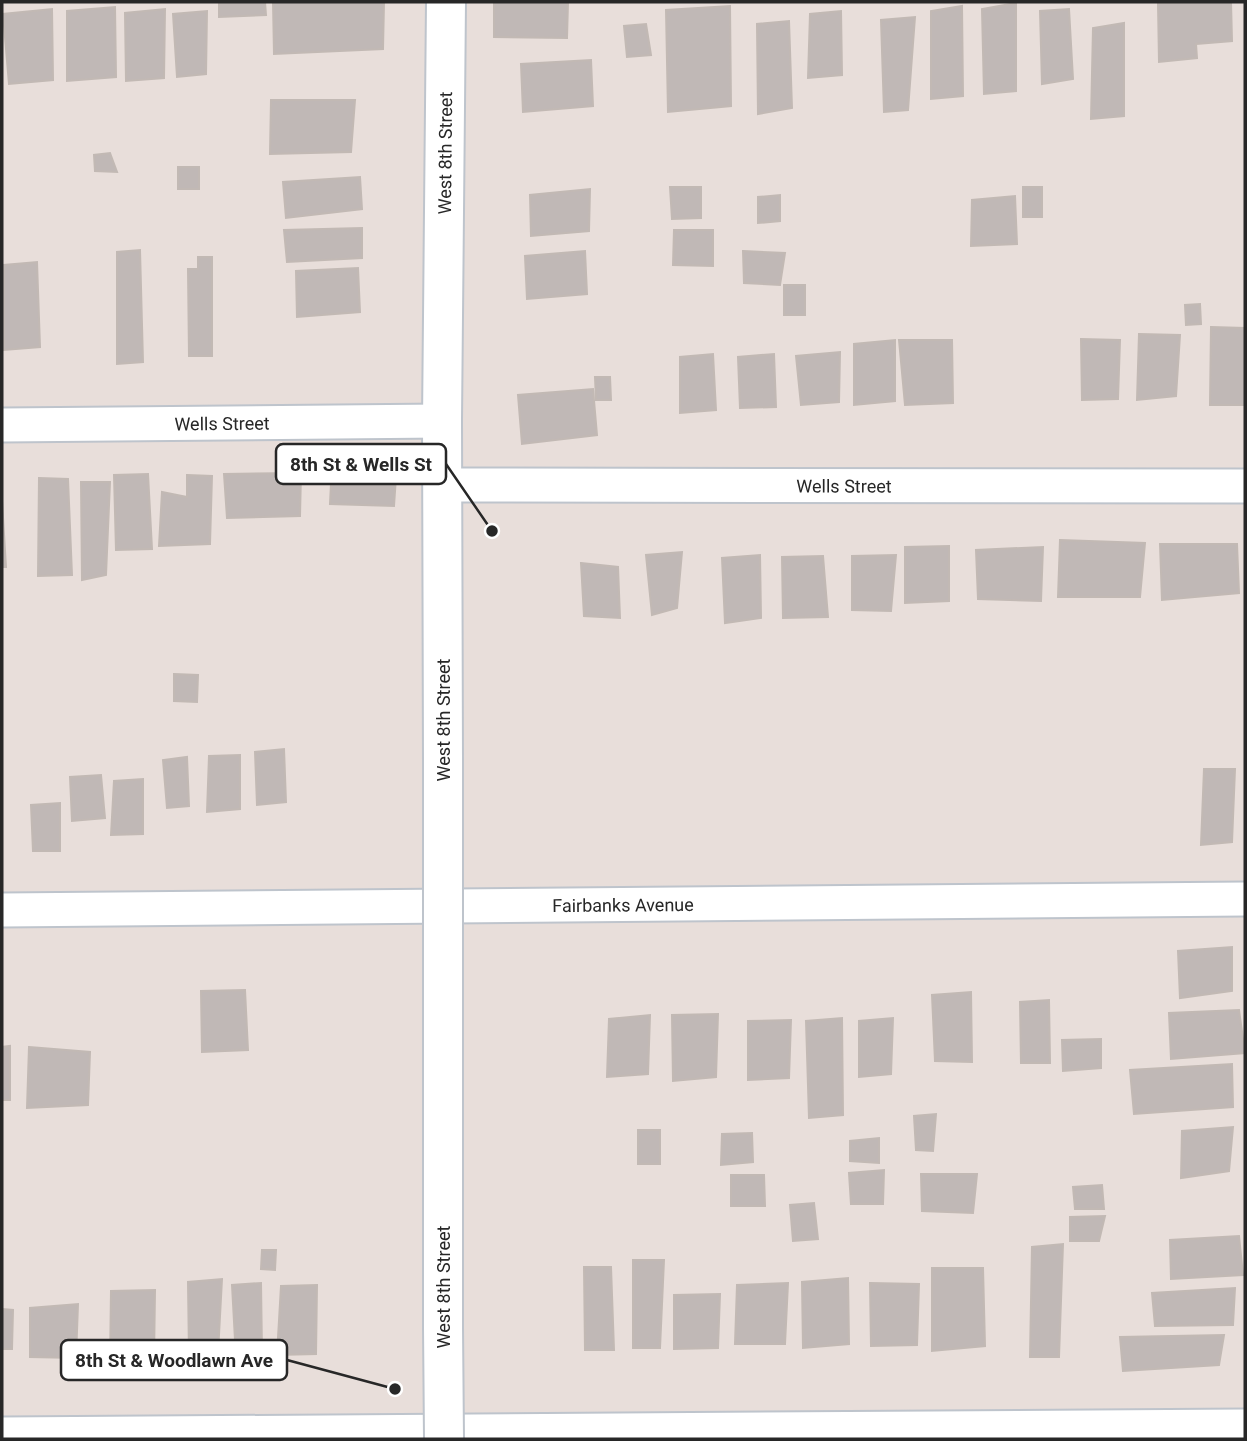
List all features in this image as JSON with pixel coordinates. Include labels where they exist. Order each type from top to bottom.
[{"type":"street","name":"West 8th Street","points":[[444,1439],[442,421],[446,2]]},
{"type":"street","name":"Wells Street","points":[[2,425],[442,421]]},
{"type":"street","name":"Wells Street","points":[[442,485],[1245,486]]},
{"type":"street","name":"Fairbanks Avenue","points":[[2,910],[1245,899]]},
{"type":"street","points":[[2,1434],[1245,1426]]},
{"type":"building","points":[[219,2],[265,2],[266,15],[219,17]]},
{"type":"building","points":[[273,2],[384,2],[383,49],[274,54]]},
{"type":"building","points":[[494,2],[568,2],[567,38],[494,37]]},
{"type":"building","points":[[1231,2],[1232,41],[1196,44],[1197,58],[1159,62],[1158,3]]},
{"type":"building","points":[[1016,3],[1016,91],[984,94],[982,9]]},
{"type":"building","points":[[730,6],[731,106],[668,112],[666,10]]},
{"type":"building","points":[[962,6],[963,96],[931,99],[931,11]]},
{"type":"building","points":[[115,7],[116,77],[67,81],[67,11]]},
{"type":"building","points":[[52,9],[53,80],[9,84],[3,14]]},
{"type":"building","points":[[165,9],[164,78],[126,81],[125,13]]},
{"type":"building","points":[[1069,9],[1073,79],[1042,84],[1040,11]]},
{"type":"building","points":[[207,11],[206,74],[177,77],[173,14]]},
{"type":"building","points":[[841,11],[842,75],[808,78],[810,14]]},
{"type":"building","points":[[915,17],[908,110],[884,112],[881,20]]},
{"type":"building","points":[[789,21],[792,108],[758,114],[757,24]]},
{"type":"building","points":[[1124,23],[1124,116],[1091,119],[1093,28]]},
{"type":"building","points":[[646,24],[651,55],[627,57],[624,26]]},
{"type":"building","points":[[591,60],[593,106],[523,112],[521,64]]},
{"type":"building","points":[[271,100],[355,100],[351,152],[270,154]]},
{"type":"building","points":[[110,153],[117,172],[95,171],[94,155]]},
{"type":"building","points":[[178,167],[199,167],[199,189],[178,189]]},
{"type":"building","points":[[360,177],[362,209],[286,218],[283,182]]},
{"type":"building","points":[[670,187],[701,187],[701,218],[672,219]]},
{"type":"building","points":[[1023,187],[1042,187],[1042,217],[1023,217]]},
{"type":"building","points":[[590,189],[589,231],[531,236],[530,195]]},
{"type":"building","points":[[780,195],[780,221],[758,223],[758,197]]},
{"type":"building","points":[[1015,196],[1017,244],[971,246],[972,200]]},
{"type":"building","points":[[362,228],[362,258],[287,262],[284,230]]},
{"type":"building","points":[[674,230],[713,230],[713,266],[673,265]]},
{"type":"building","points":[[140,250],[143,362],[117,364],[117,252]]},
{"type":"building","points":[[585,251],[587,294],[527,299],[525,256]]},
{"type":"building","points":[[743,251],[785,253],[780,285],[744,283]]},
{"type":"building","points":[[198,257],[212,257],[212,356],[189,356],[188,269],[198,269]]},
{"type":"building","points":[[37,262],[40,347],[4,350],[4,265]]},
{"type":"building","points":[[358,268],[360,312],[297,317],[296,271]]},
{"type":"building","points":[[784,285],[805,285],[805,315],[784,315]]},
{"type":"building","points":[[1200,304],[1201,324],[1186,325],[1185,305]]},
{"type":"building","points":[[1211,327],[1245,328],[1245,405],[1210,405]]},
{"type":"building","points":[[1139,334],[1180,335],[1176,396],[1137,400]]},
{"type":"building","points":[[1081,339],[1120,340],[1118,399],[1082,400]]},
{"type":"building","points":[[895,340],[895,401],[854,405],[854,344]]},
{"type":"building","points":[[899,340],[952,340],[953,403],[905,405]]},
{"type":"building","points":[[840,352],[839,402],[801,405],[796,356]]},
{"type":"building","points":[[713,354],[716,410],[680,413],[680,357]]},
{"type":"building","points":[[774,354],[776,407],[740,408],[738,357]]},
{"type":"building","points":[[595,377],[610,377],[611,400],[596,400]]},
{"type":"building","points":[[593,389],[597,435],[522,444],[518,395]]},
{"type":"building","points":[[397,462],[394,506],[330,504],[332,463]]},
{"type":"building","points":[[301,473],[300,516],[227,518],[224,474]]},
{"type":"building","points":[[148,474],[152,549],[116,550],[114,475]]},
{"type":"building","points":[[187,475],[212,476],[210,544],[159,546],[162,492],[187,497]]},
{"type":"building","points":[[39,478],[68,479],[72,575],[38,576]]},
{"type":"building","points":[[81,482],[110,482],[106,575],[82,580]]},
{"type":"building","points":[[2,501],[6,567],[2,567]]},
{"type":"building","points":[[1060,540],[1145,543],[1140,597],[1058,597]]},
{"type":"building","points":[[1160,544],[1237,544],[1239,593],[1162,600]]},
{"type":"building","points":[[949,546],[949,601],[905,603],[905,547]]},
{"type":"building","points":[[1043,547],[1041,601],[978,599],[976,550]]},
{"type":"building","points":[[682,552],[677,608],[652,615],[646,555]]},
{"type":"building","points":[[760,555],[761,618],[725,623],[722,558]]},
{"type":"building","points":[[896,555],[891,611],[852,610],[852,556]]},
{"type":"building","points":[[823,556],[828,617],[783,618],[782,557]]},
{"type":"building","points":[[581,563],[618,567],[620,618],[584,616]]},
{"type":"building","points":[[174,674],[198,675],[197,702],[174,701]]},
{"type":"building","points":[[284,749],[286,802],[257,805],[255,752]]},
{"type":"building","points":[[240,755],[240,809],[207,812],[209,756]]},
{"type":"building","points":[[187,757],[189,806],[167,808],[163,760]]},
{"type":"building","points":[[1204,769],[1235,769],[1232,842],[1201,845]]},
{"type":"building","points":[[101,775],[105,818],[72,821],[70,777]]},
{"type":"building","points":[[143,779],[143,834],[111,835],[114,781]]},
{"type":"building","points":[[60,803],[60,851],[33,851],[31,805]]},
{"type":"building","points":[[1232,947],[1232,991],[1180,998],[1178,951]]},
{"type":"building","points":[[245,990],[248,1050],[202,1052],[201,991]]},
{"type":"building","points":[[971,992],[972,1062],[935,1061],[932,995]]},
{"type":"building","points":[[1049,1000],[1050,1063],[1021,1063],[1020,1002]]},
{"type":"building","points":[[1239,1010],[1245,1053],[1171,1059],[1169,1013]]},
{"type":"building","points":[[718,1014],[716,1077],[673,1081],[672,1015]]},
{"type":"building","points":[[650,1015],[648,1074],[607,1077],[609,1019]]},
{"type":"building","points":[[842,1018],[843,1115],[809,1118],[806,1021]]},
{"type":"building","points":[[893,1018],[891,1074],[859,1077],[859,1021]]},
{"type":"building","points":[[791,1020],[789,1078],[748,1080],[748,1021]]},
{"type":"building","points":[[1101,1039],[1101,1068],[1063,1071],[1062,1040]]},
{"type":"building","points":[[10,1046],[10,1100],[2,1100],[2,1047]]},
{"type":"building","points":[[29,1047],[90,1052],[88,1105],[27,1108]]},
{"type":"building","points":[[1232,1064],[1233,1107],[1134,1114],[1130,1070]]},
{"type":"building","points":[[936,1114],[933,1151],[916,1150],[914,1116]]},
{"type":"building","points":[[1233,1127],[1229,1171],[1181,1178],[1182,1131]]},
{"type":"building","points":[[638,1130],[660,1130],[660,1164],[638,1164]]},
{"type":"building","points":[[752,1133],[753,1162],[721,1165],[722,1134]]},
{"type":"building","points":[[879,1138],[879,1163],[850,1161],[850,1141]]},
{"type":"building","points":[[884,1170],[883,1204],[851,1204],[849,1173]]},
{"type":"building","points":[[921,1174],[977,1174],[973,1213],[922,1211]]},
{"type":"building","points":[[731,1175],[764,1175],[765,1206],[731,1206]]},
{"type":"building","points":[[1102,1185],[1104,1209],[1075,1209],[1073,1187]]},
{"type":"building","points":[[814,1203],[818,1239],[793,1241],[790,1205]]},
{"type":"building","points":[[1105,1216],[1099,1241],[1070,1241],[1070,1217]]},
{"type":"building","points":[[1239,1236],[1243,1275],[1171,1279],[1170,1240]]},
{"type":"building","points":[[1063,1244],[1059,1357],[1030,1357],[1032,1247]]},
{"type":"building","points":[[262,1250],[276,1250],[275,1270],[261,1269]]},
{"type":"building","points":[[633,1260],[664,1260],[660,1348],[633,1348]]},
{"type":"building","points":[[584,1267],[611,1267],[614,1350],[585,1350]]},
{"type":"building","points":[[932,1268],[983,1268],[985,1346],[932,1351]]},
{"type":"building","points":[[848,1278],[849,1344],[803,1348],[802,1282]]},
{"type":"building","points":[[222,1279],[218,1353],[189,1355],[188,1282]]},
{"type":"building","points":[[261,1283],[262,1353],[236,1358],[232,1285]]},
{"type":"building","points":[[788,1283],[785,1344],[735,1344],[737,1285]]},
{"type":"building","points":[[870,1283],[919,1284],[917,1345],[871,1346]]},
{"type":"building","points":[[317,1285],[316,1354],[277,1355],[281,1286]]},
{"type":"building","points":[[1235,1288],[1233,1325],[1155,1326],[1152,1293]]},
{"type":"building","points":[[155,1290],[154,1360],[110,1364],[111,1291]]},
{"type":"building","points":[[720,1294],[718,1348],[674,1349],[674,1295]]},
{"type":"building","points":[[78,1304],[76,1358],[30,1357],[30,1308]]},
{"type":"building","points":[[2,1309],[13,1310],[12,1349],[2,1349]]},
{"type":"building","points":[[1224,1335],[1219,1365],[1123,1371],[1120,1337]]},
{"type":"place","name":"8th St & Wells St","points":[[492,531]]},
{"type":"place","name":"8th St & Woodlawn Ave","points":[[395,1389]]}]
